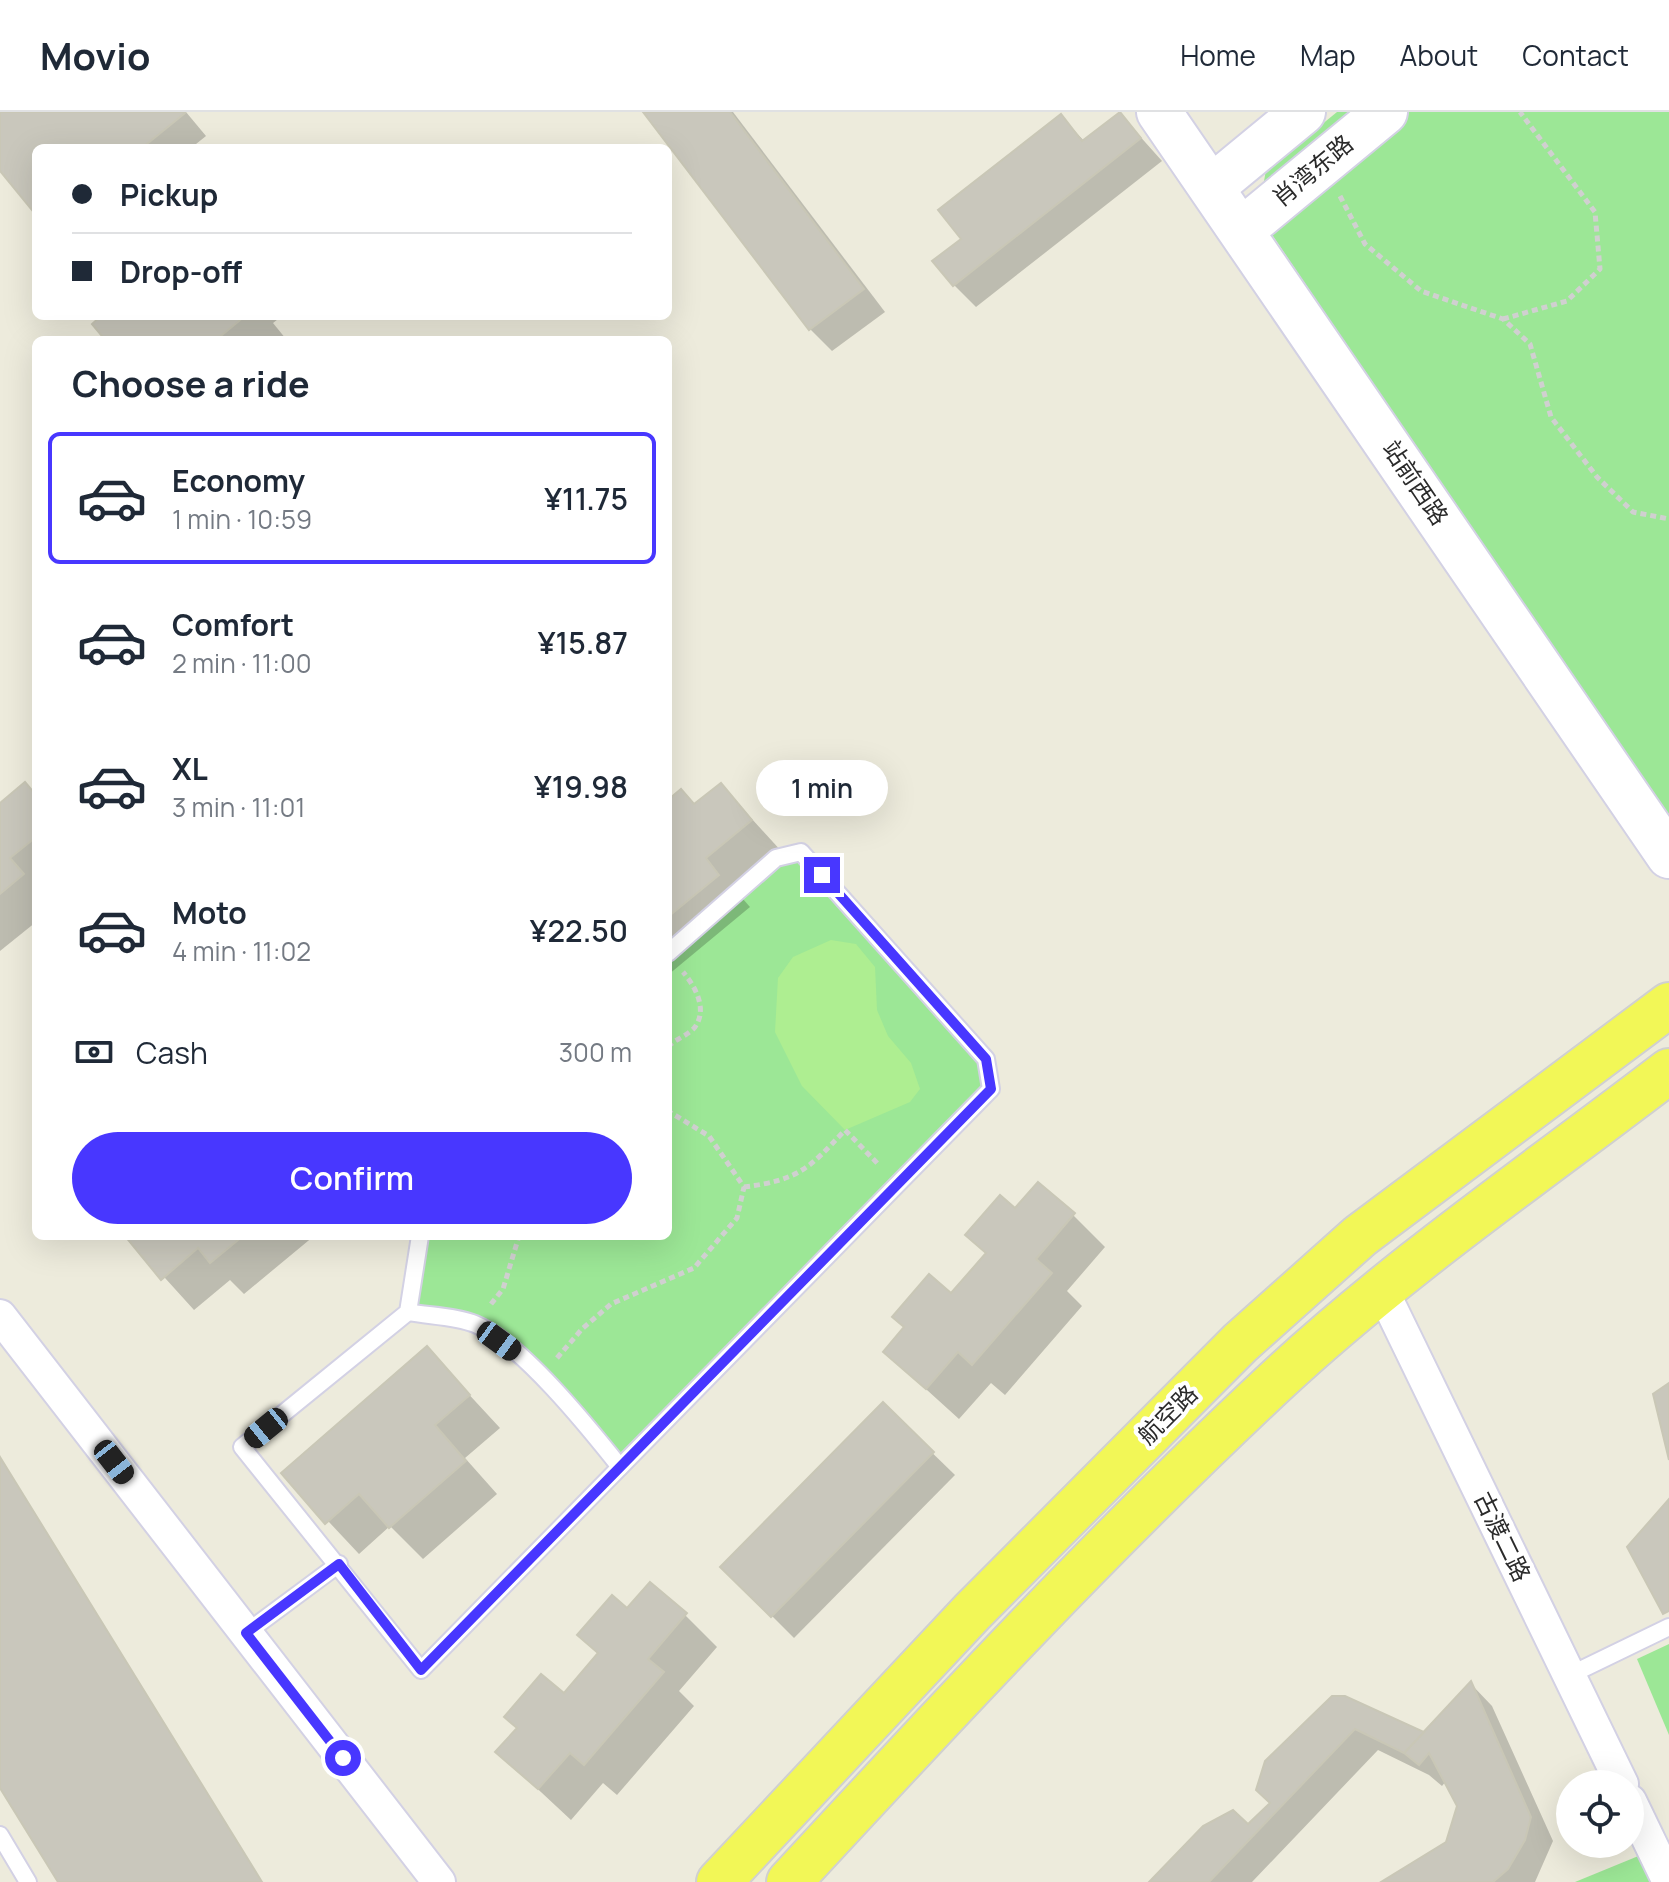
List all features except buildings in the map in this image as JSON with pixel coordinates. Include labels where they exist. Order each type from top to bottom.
[{"type":"main road","name":"航空路","points":[[719,1882],[972,1612],[1240,1343],[1360,1236],[1669,1005]]},
{"type":"main road","points":[[789,1882],[1003,1650],[1275,1382],[1382,1290],[1669,1071]]},
{"type":"street","name":"站前西路","points":[[1159,112],[1669,856]]},
{"type":"street","points":[[1212,187],[1303,112]]},
{"type":"street","name":"肖湾东路","points":[[1242,230],[1385,112]]},
{"type":"street","name":"古渡二路","points":[[1382,1290],[1615,1770]]},
{"type":"street","points":[[0,1316],[439,1882]]},
{"type":"street","points":[[1644,1830],[1669,1882]]},
{"type":"lane","points":[[419,1240],[408,1312],[242,1447],[339,1564],[421,1670],[991,1089],[986,1059],[801,852],[776,858],[672,958]]},
{"type":"lane","points":[[408,1312],[476,1324],[523,1358],[620,1467]]},
{"type":"lane","points":[[246,1633],[339,1564]]},
{"type":"lane","points":[[1570,1675],[1669,1627]]},
{"type":"lane","points":[[0,1835],[28,1882]]},
{"type":"path","points":[[1503,319],[1567,301],[1600,269],[1595,212],[1520,112]]},
{"type":"path","points":[[1323,163],[1365,244],[1421,291],[1503,319],[1530,344],[1551,417],[1597,477],[1633,512],[1669,519]]},
{"type":"path","points":[[672,958],[694,985],[701,1008],[695,1028],[672,1044]]},
{"type":"path","points":[[541,1377],[582,1329],[611,1304],[694,1268],[737,1218],[744,1187],[709,1136],[672,1113]]},
{"type":"path","points":[[744,1187],[782,1182],[813,1164],[845,1130],[898,1184]]},
{"type":"path","points":[[476,1324],[503,1289],[518,1240]]},
{"type":"green space","points":[[1337,112],[1669,112],[1669,823],[1258,214],[1266,170]]},
{"type":"green space","points":[[801,852],[986,1059],[991,1089],[620,1467],[583,1421],[476,1324],[408,1312],[419,1240],[672,1240],[672,949],[776,858]]},
{"type":"green space","points":[[831,940],[856,944],[875,967],[877,1010],[888,1036],[911,1063],[920,1089],[910,1102],[845,1130],[802,1086],[775,1032],[778,978],[793,957]]},
{"type":"green space","points":[[1669,1644],[1669,1735],[1637,1659]]},
{"type":"green space","points":[[1653,1850],[1669,1882],[1575,1882],[1634,1858],[1644,1858],[1644,1854]]},
{"type":"route","points":[[343,1758],[246,1633],[339,1564],[421,1670],[991,1089],[986,1059],[822,875]]}]
